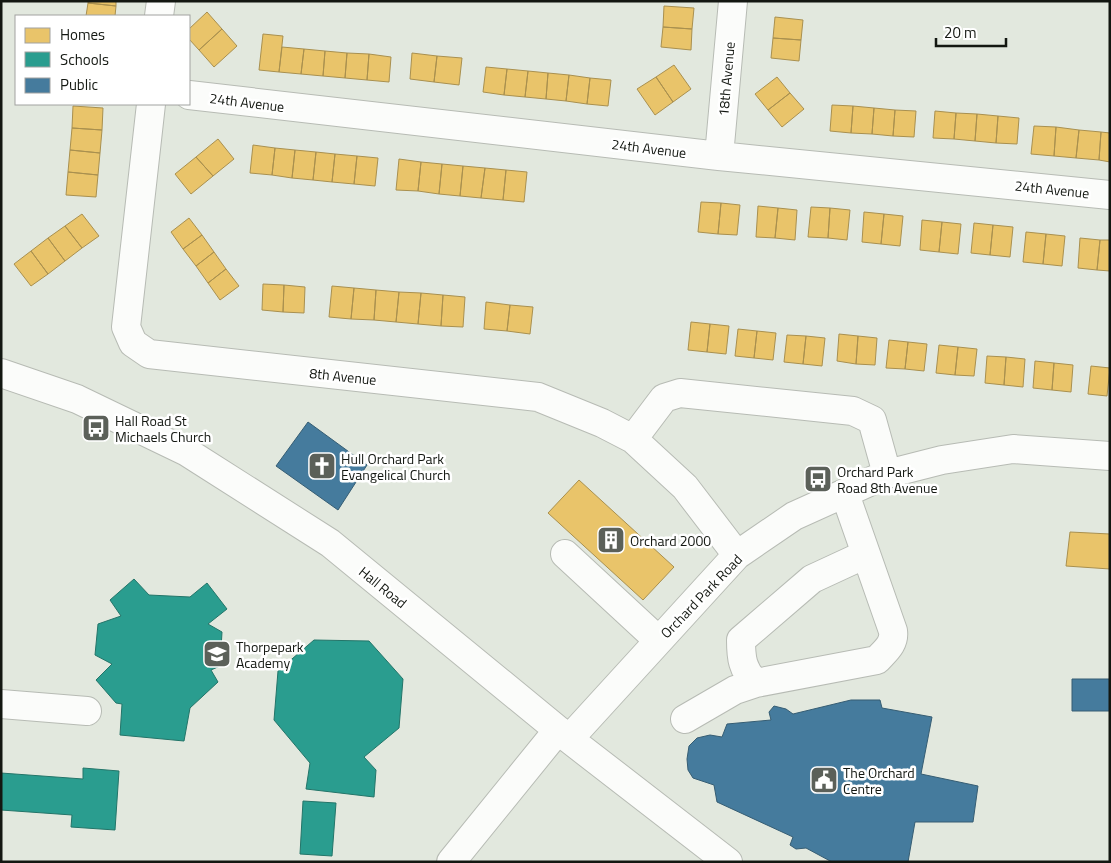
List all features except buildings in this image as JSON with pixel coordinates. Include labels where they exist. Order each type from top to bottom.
[{"type":"street","points":[[159,15],[161,1]]},
{"type":"street","name":"18th Avenue","points":[[719,156],[733,1]]},
{"type":"street","name":"24th Avenue","points":[[190,95],[719,156],[1110,195]]},
{"type":"street","name":"8th Avenue","points":[[151,105],[126,327],[133,343],[149,354],[538,397],[602,423],[633,440],[684,487],[737,555]]},
{"type":"street","name":"Hall Road","points":[[1,373],[77,399],[187,452],[330,543],[563,734],[728,862]]},
{"type":"street","points":[[633,440],[664,398],[680,393],[853,411],[872,420],[887,474]]},
{"type":"street","name":"Orchard Park Road","points":[[455,860],[563,734],[658,640],[737,555],[794,516],[887,474],[942,460],[1013,448],[1110,456]]},
{"type":"street","points":[[685,719],[735,690],[756,682],[877,660],[890,646],[894,638],[893,631],[845,494]]},
{"type":"street","points":[[565,554],[658,640]]},
{"type":"street","points":[[756,682],[746,674],[741,658],[740,640],[812,579],[866,554]]},
{"type":"street","points":[[1,704],[87,711]]},
{"type":"place","name":"Hall Road St Michaels Church","points":[[96,428]]},
{"type":"place","name":"Hull Orchard Park Evangelical Church","points":[[322,466]]},
{"type":"place","name":"Orchard Park Road 8th Avenue","points":[[818,479]]},
{"type":"place","name":"Orchard 2000","points":[[611,540]]},
{"type":"place","name":"Thorpepark Academy","points":[[217,654]]},
{"type":"place","name":"The Orchard Centre","points":[[824,780]]}]
